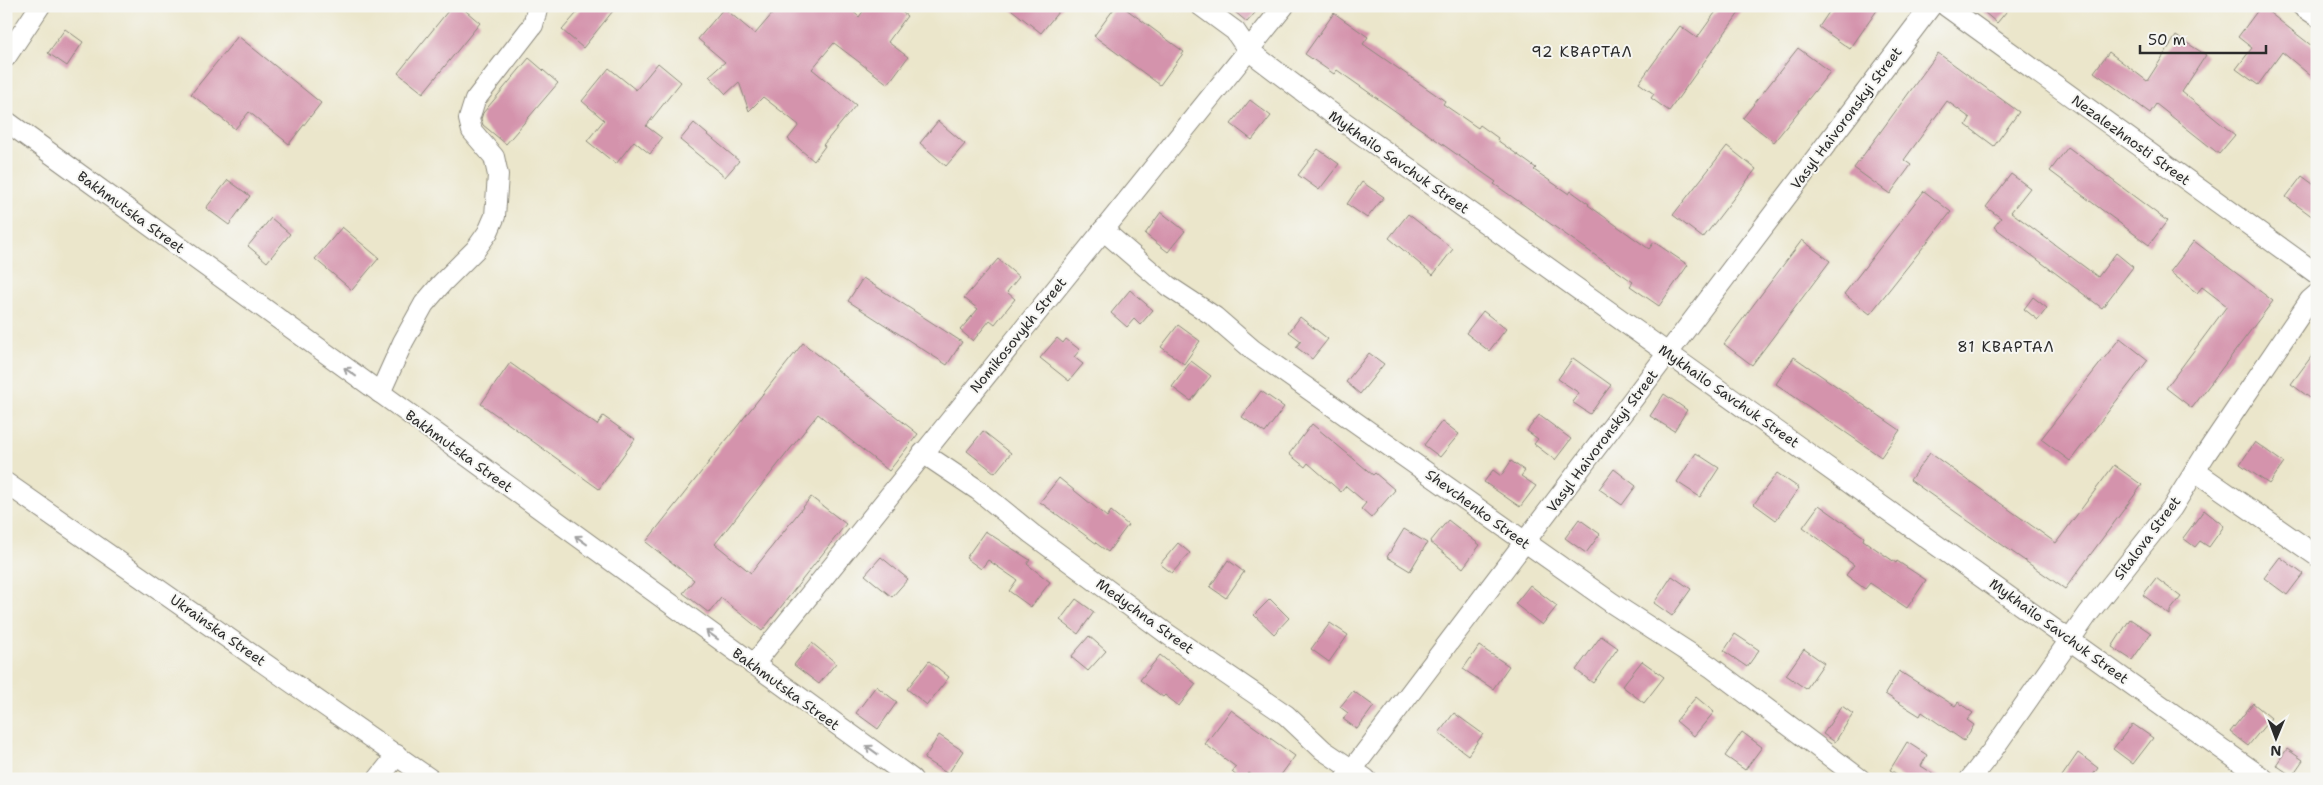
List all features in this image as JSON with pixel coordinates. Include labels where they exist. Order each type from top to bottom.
[{"type":"street","points":[[6,57],[40,6]]},
{"type":"street","points":[[380,394],[403,342],[424,304],[476,249],[488,232],[495,216],[498,175],[494,157],[472,131],[469,119],[475,100],[532,25],[538,6]]},
{"type":"street","name":"Mykhailo Savchuk Street","points":[[1202,6],[1235,32],[1248,50],[1330,112],[2264,779]]},
{"type":"street","name":"Nomikosovykh Street","points":[[753,666],[1284,6]]},
{"type":"street","name":"Vasyl Haivoronskyi Street","points":[[1355,776],[1525,543],[1931,6]]},
{"type":"street","name":"Nezalezhnosti Street","points":[[1946,6],[2317,274]]},
{"type":"street","points":[[2302,6],[2317,16]]},
{"type":"street","name":"Bakhmutska Street","points":[[6,121],[753,666],[912,779]]},
{"type":"street","name":"Shevchenko Street","points":[[1102,230],[1168,286],[1214,317],[1253,350],[1525,543],[1711,667],[1860,779]]},
{"type":"street","name":"Sitalova Street","points":[[1970,779],[1992,751],[2070,639],[2153,534],[2310,300],[2317,294]]},
{"type":"street","name":"Medychna Street","points":[[923,454],[978,490],[1032,534],[1166,633],[1286,715],[1323,750],[1355,776]]},
{"type":"street","points":[[2195,471],[2317,556]]},
{"type":"street","name":"Ukrainska Street","points":[[6,483],[430,779]]},
{"type":"street","points":[[378,779],[397,755]]},
{"type":"building","points":[[452,6],[460,6],[480,23],[423,93],[398,73]]},
{"type":"building","points":[[583,6],[617,6],[583,48],[562,30]]},
{"type":"building","points":[[779,6],[847,6],[859,17],[867,6],[894,6],[907,16],[888,42],[908,57],[888,84],[834,43],[812,69],[856,105],[823,145],[825,146],[814,161],[788,139],[799,125],[763,97],[749,111],[739,82],[726,94],[709,76],[725,62],[698,39],[724,8],[755,34]]},
{"type":"building","points":[[1007,6],[1063,6],[1041,33]]},
{"type":"building","points":[[1116,6],[1122,6],[1184,52],[1160,85],[1094,36]]},
{"type":"building","points":[[1228,6],[1261,6],[1247,22]]},
{"type":"building","points":[[1720,6],[1744,6],[1669,111],[1651,98],[1654,94],[1639,83],[1680,26],[1697,38]]},
{"type":"building","points":[[1833,6],[1880,6],[1850,49],[1819,27]]},
{"type":"building","points":[[1977,6],[2011,6],[1997,23]]},
{"type":"building","points":[[2261,6],[2317,50],[2317,81],[2282,52],[2258,85],[2236,69],[2252,48],[2238,37]]},
{"type":"building","points":[[1334,13],[1368,37],[1363,44],[1445,101],[1443,104],[1478,128],[1480,125],[1498,138],[1497,140],[1536,168],[1534,170],[1569,194],[1571,191],[1649,249],[1654,242],[1688,265],[1659,306],[1630,286],[1633,282],[1494,184],[1496,182],[1337,70],[1334,74],[1305,54]]},
{"type":"building","points":[[65,29],[83,42],[67,66],[48,53]]},
{"type":"building","points":[[238,36],[321,103],[289,144],[249,112],[235,129],[191,94]]},
{"type":"building","points":[[2176,36],[2206,55],[2182,92],[2235,135],[2219,154],[2156,104],[2150,113],[2094,72],[2109,52],[2147,81]]},
{"type":"building","points":[[1798,48],[1830,72],[1774,142],[1743,118]]},
{"type":"building","points":[[1938,53],[2019,112],[1994,146],[1966,125],[1970,118],[1947,101],[1904,160],[1911,165],[1890,194],[1854,168]]},
{"type":"building","points":[[529,58],[558,83],[506,144],[483,125],[481,119],[483,113]]},
{"type":"building","points":[[658,63],[681,82],[646,126],[662,138],[650,154],[634,141],[616,164],[587,141],[604,120],[582,101],[609,68],[636,90]]},
{"type":"building","points":[[1250,100],[1271,116],[1252,140],[1231,124]]},
{"type":"building","points":[[938,121],[965,144],[946,166],[920,143]]},
{"type":"building","points":[[694,123],[739,161],[725,177],[680,140]]},
{"type":"building","points":[[1727,146],[1756,169],[1703,238],[1673,215]]},
{"type":"building","points":[[2068,147],[2167,221],[2149,245],[2050,171]]},
{"type":"building","points":[[1318,149],[1339,164],[1319,190],[1298,175]]},
{"type":"building","points":[[2011,174],[2030,188],[2011,212],[2098,277],[2116,253],[2133,267],[2102,308],[1994,227],[2001,218],[1986,207]]},
{"type":"building","points":[[2302,176],[2317,187],[2317,220],[2286,197]]},
{"type":"building","points":[[228,180],[250,196],[229,225],[206,208]]},
{"type":"building","points":[[1362,182],[1384,197],[1367,218],[1347,204]]},
{"type":"building","points":[[1924,191],[1951,212],[1870,314],[1844,294]]},
{"type":"building","points":[[1161,212],[1185,231],[1168,252],[1145,234]]},
{"type":"building","points":[[1408,214],[1453,249],[1433,275],[1389,238]]},
{"type":"building","points":[[271,218],[290,234],[267,262],[248,246]]},
{"type":"building","points":[[342,227],[379,258],[352,290],[315,259]]},
{"type":"building","points":[[1802,240],[1830,261],[1752,365],[1724,344]]},
{"type":"building","points":[[2194,241],[2273,301],[2192,408],[2166,388],[2227,306],[2202,287],[2197,293],[2170,272]]},
{"type":"building","points":[[998,259],[1019,277],[1007,292],[1015,299],[995,324],[990,320],[973,341],[960,330],[978,309],[964,298]]},
{"type":"building","points":[[863,278],[962,342],[947,365],[848,301]]},
{"type":"building","points":[[1130,290],[1153,310],[1140,325],[1134,319],[1127,327],[1111,313]]},
{"type":"building","points":[[2033,297],[2047,308],[2038,320],[2024,309]]},
{"type":"building","points":[[1483,311],[1506,329],[1489,351],[1466,333]]},
{"type":"building","points":[[1300,317],[1328,339],[1312,359],[1296,347],[1301,341],[1289,332]]},
{"type":"building","points":[[1178,325],[1200,341],[1184,364],[1161,347]]},
{"type":"building","points":[[1057,338],[1063,343],[1066,339],[1080,350],[1074,357],[1083,364],[1069,381],[1040,358]]},
{"type":"building","points":[[2120,338],[2148,360],[2070,461],[2041,439]]},
{"type":"building","points":[[803,343],[918,434],[889,471],[818,414],[715,544],[751,573],[811,497],[846,524],[762,631],[721,598],[709,613],[683,593],[694,580],[646,542]]},
{"type":"building","points":[[2317,349],[2317,403],[2291,384]]},
{"type":"building","points":[[1369,353],[1384,364],[1360,394],[1346,382]]},
{"type":"building","points":[[1794,357],[1900,430],[1881,457],[1776,384]]},
{"type":"building","points":[[1573,358],[1611,385],[1590,414],[1572,402],[1579,393],[1558,379]]},
{"type":"building","points":[[1191,361],[1211,376],[1191,401],[1172,387]]},
{"type":"building","points":[[510,363],[597,425],[603,416],[635,439],[599,489],[481,404]]},
{"type":"building","points":[[1261,391],[1284,407],[1265,433],[1242,417]]},
{"type":"building","points":[[1664,394],[1687,410],[1674,431],[1650,416]]},
{"type":"building","points":[[1539,415],[1571,439],[1555,460],[1534,444],[1538,439],[1527,431]]},
{"type":"building","points":[[1442,421],[1459,434],[1440,457],[1424,445]]},
{"type":"building","points":[[1312,424],[1373,475],[1375,473],[1395,490],[1371,518],[1361,509],[1366,503],[1346,486],[1341,492],[1308,463],[1305,467],[1289,454]]},
{"type":"building","points":[[983,431],[1011,453],[995,473],[967,451]]},
{"type":"building","points":[[2255,442],[2284,463],[2269,484],[2240,464]]},
{"type":"building","points":[[1696,453],[1719,468],[1700,497],[1677,482]]},
{"type":"building","points":[[1930,453],[2056,543],[2114,465],[2142,485],[2065,589],[1910,480]]},
{"type":"building","points":[[1511,461],[1525,471],[1521,476],[1536,486],[1520,507],[1484,482],[1493,470],[1501,476]]},
{"type":"building","points":[[1614,469],[1636,486],[1622,505],[1599,489]]},
{"type":"building","points":[[1777,473],[1799,488],[1776,520],[1754,504]]},
{"type":"building","points":[[1059,478],[1107,517],[1111,511],[1128,525],[1108,552],[1040,502]]},
{"type":"building","points":[[1819,505],[1864,537],[1863,540],[1896,563],[1897,561],[1926,580],[1907,608],[1870,583],[1865,589],[1846,575],[1854,565],[1803,527]]},
{"type":"building","points":[[2204,510],[2224,526],[2209,547],[2200,541],[2195,547],[2183,538]]},
{"type":"building","points":[[1579,519],[1600,534],[1586,553],[1565,538]]},
{"type":"building","points":[[1448,520],[1480,545],[1463,568],[1430,542]]},
{"type":"building","points":[[1404,529],[1427,543],[1410,571],[1387,557]]},
{"type":"building","points":[[985,531],[1030,560],[1027,564],[1050,582],[1031,607],[1009,591],[1017,580],[988,560],[981,569],[966,558]]},
{"type":"building","points":[[1178,543],[1190,553],[1172,573],[1160,564]]},
{"type":"building","points":[[881,557],[908,579],[892,597],[865,575]]},
{"type":"building","points":[[2280,557],[2303,574],[2287,595],[2264,578]]},
{"type":"building","points":[[1228,560],[1244,572],[1226,598],[1210,587]]},
{"type":"building","points":[[1672,576],[1691,589],[1672,616],[1654,603]]},
{"type":"building","points":[[2156,578],[2181,597],[2170,611],[2170,615],[2143,595]]},
{"type":"building","points":[[1530,585],[1557,606],[1542,625],[1515,604]]},
{"type":"building","points":[[1076,599],[1094,612],[1078,634],[1060,620]]},
{"type":"building","points":[[1270,599],[1289,618],[1274,634],[1254,615]]},
{"type":"building","points":[[2130,619],[2151,633],[2132,660],[2112,647]]},
{"type":"building","points":[[1330,623],[1348,635],[1329,662],[1311,649]]},
{"type":"building","points":[[1735,634],[1759,650],[1747,667],[1724,651]]},
{"type":"building","points":[[1089,636],[1106,651],[1088,671],[1071,657]]},
{"type":"building","points":[[1601,636],[1618,648],[1593,683],[1576,670]]},
{"type":"building","points":[[812,643],[836,663],[819,684],[794,665]]},
{"type":"building","points":[[1479,646],[1509,666],[1493,689],[1463,669]]},
{"type":"building","points":[[1804,649],[1824,663],[1806,689],[1786,675]]},
{"type":"building","points":[[1160,655],[1196,684],[1179,706],[1140,680]]},
{"type":"building","points":[[929,661],[949,677],[927,705],[907,689]]},
{"type":"building","points":[[1642,661],[1664,677],[1644,703],[1622,686]]},
{"type":"building","points":[[1899,671],[1955,706],[1958,702],[1973,713],[1967,720],[1974,725],[1964,741],[1922,712],[1920,716],[1885,694]]},
{"type":"building","points":[[876,686],[897,702],[878,729],[856,713]]},
{"type":"building","points":[[1353,691],[1374,706],[1357,729],[1343,719],[1348,713],[1340,707]]},
{"type":"building","points":[[1696,697],[1714,712],[1694,736],[1676,721]]},
{"type":"building","points":[[2253,703],[2271,718],[2248,746],[2230,732]]},
{"type":"building","points":[[1842,706],[1853,714],[1835,742],[1823,734]]},
{"type":"building","points":[[1231,710],[1295,756],[1278,779],[1257,779],[1249,773],[1244,779],[1240,779],[1232,772],[1236,767],[1205,744]]},
{"type":"building","points":[[1454,713],[1483,734],[1468,755],[1439,733]]},
{"type":"building","points":[[2133,724],[2153,738],[2133,764],[2113,749]]},
{"type":"building","points":[[1742,732],[1762,747],[1745,770],[1725,756]]},
{"type":"building","points":[[939,735],[963,751],[948,774],[924,759]]},
{"type":"building","points":[[1907,742],[1927,755],[1921,766],[1942,779],[1905,779],[1890,770]]},
{"type":"building","points":[[2287,749],[2303,760],[2292,776],[2276,765]]},
{"type":"building","points":[[2078,753],[2098,768],[2090,779],[2060,779]]},
{"type":"district","name":"92 КВАРТАЛ","points":[[1582,52]]},
{"type":"district","name":"81 КВАРТАЛ","points":[[2006,347]]}]
